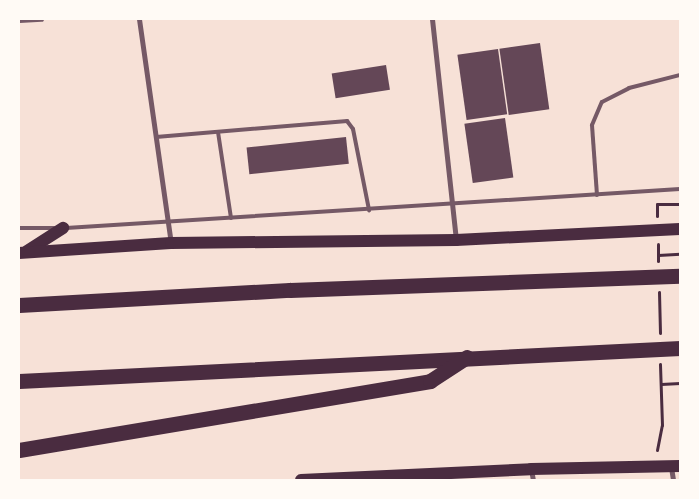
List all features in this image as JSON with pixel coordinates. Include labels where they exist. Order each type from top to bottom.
[{"type":"highway","points":[[19,305],[290,290],[680,276]]},
{"type":"highway","points":[[19,380],[680,348]]},
{"type":"highway","points":[[19,450],[430,381],[467,357]]},
{"type":"main road","points":[[22,252],[63,228]]},
{"type":"main road","points":[[22,252],[170,242],[456,240],[680,229]]},
{"type":"main road","points":[[301,480],[532,474],[675,466]]},
{"type":"street","points":[[19,20],[41,19]]},
{"type":"street","points":[[138,19],[170,242]]},
{"type":"street","points":[[432,19],[455,205],[456,240]]},
{"type":"street","points":[[673,480],[675,466]]},
{"type":"lane","points":[[597,195],[592,125],[602,102],[629,88],[680,75]]},
{"type":"lane","points":[[156,137],[347,122],[353,129],[369,210]]},
{"type":"lane","points":[[218,132],[230,218]]},
{"type":"lane","points":[[19,228],[63,228],[168,222],[680,189]]},
{"type":"path","points":[[657,204],[680,204]]},
{"type":"path","points":[[658,255],[680,254]]},
{"type":"path","points":[[661,384],[680,383]]},
{"type":"building","points":[[540,43],[549,109],[509,115],[499,49]]},
{"type":"building","points":[[498,49],[507,114],[467,120],[457,55]]},
{"type":"building","points":[[386,65],[390,90],[336,98],[332,74]]},
{"type":"building","points":[[505,118],[513,177],[473,183],[464,124]]},
{"type":"building","points":[[346,137],[349,164],[249,174],[247,147]]}]
